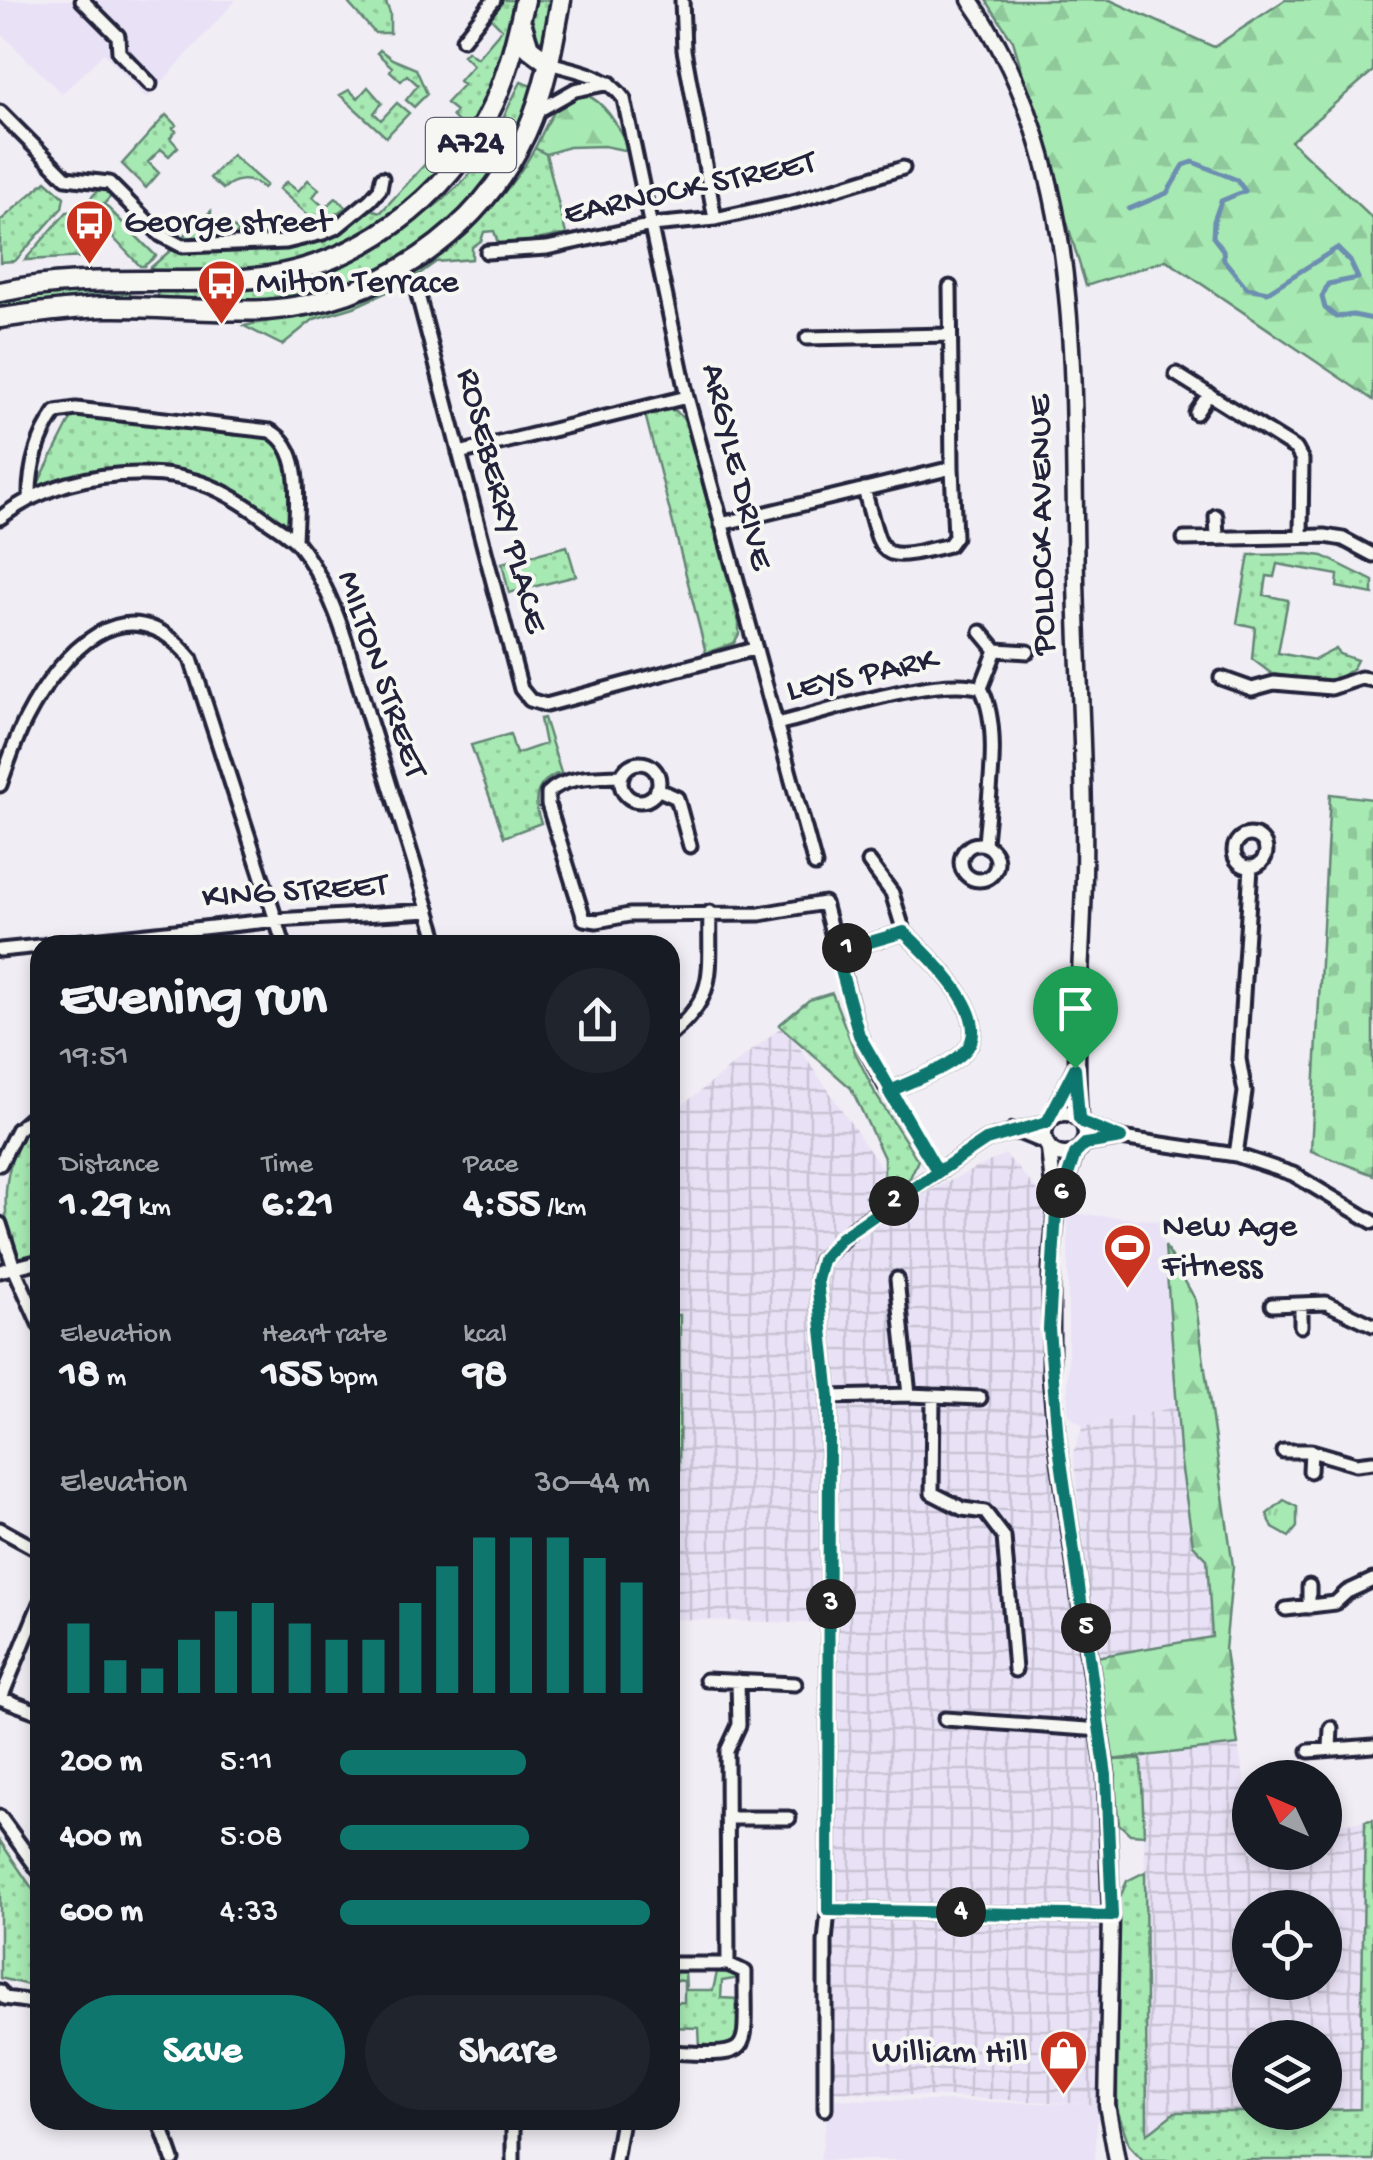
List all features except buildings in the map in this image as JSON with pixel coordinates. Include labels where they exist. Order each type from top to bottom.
[{"type":"main road","name":"A724","points":[[0,291],[45,283],[250,279],[329,260],[385,231],[447,177],[479,132],[504,77],[524,0]]},
{"type":"main road","name":"A724","points":[[0,318],[74,308],[270,310],[355,291],[419,258],[463,222],[500,179],[515,154],[534,113],[549,64],[561,0]]},
{"type":"main road","points":[[520,20],[529,48],[549,64]]},
{"type":"main road","name":"A724","points":[[504,77],[532,65],[549,64]]},
{"type":"street","points":[[82,0],[118,36],[119,52],[150,84]]},
{"type":"street","points":[[463,39],[494,0]]},
{"type":"street","points":[[682,0],[684,50],[716,219]]},
{"type":"street","name":"POLLOCK AVENUE","points":[[970,0],[989,26],[1040,147],[1057,214],[1070,332],[1084,872],[1075,1068],[1081,1120]]},
{"type":"street","points":[[549,64],[610,83]]},
{"type":"street","points":[[534,113],[574,90],[610,83]]},
{"type":"street","name":"ARGYLE DRIVE","points":[[610,83],[624,98],[630,118],[687,397],[814,865]]},
{"type":"street","points":[[0,112],[66,178],[109,183],[161,234],[182,246],[246,245],[309,238],[337,226],[370,200],[380,189],[382,178]]},
{"type":"street","name":"EARNOCK STREET","points":[[487,252],[547,248],[652,224],[716,219],[796,201],[903,168]]},
{"type":"street","points":[[864,489],[880,543],[887,552],[899,557],[950,546],[955,537],[950,287]]},
{"type":"street","name":"ROSEBERRY PLACE","points":[[418,296],[521,688],[530,700],[546,706],[754,649]]},
{"type":"street","points":[[821,355],[814,338],[949,336]]},
{"type":"street","points":[[1176,374],[1296,449],[1302,460],[1301,534]]},
{"type":"street","points":[[1196,413],[1209,394]]},
{"type":"street","points":[[460,452],[687,397]]},
{"type":"street","points":[[30,499],[40,442],[56,412],[76,409],[270,431],[282,437],[290,448],[297,497],[294,540]]},
{"type":"street","points":[[721,524],[952,468]]},
{"type":"street","name":"MILTON STREET","points":[[0,518],[30,499],[68,484],[120,474],[168,474],[206,482],[247,505],[294,540],[323,579],[344,637],[436,935]]},
{"type":"street","points":[[1216,516],[1216,537]]},
{"type":"street","points":[[1184,538],[1301,534],[1343,539],[1373,555]]},
{"type":"street","points":[[0,785],[25,720],[54,672],[76,649],[117,624],[139,624],[161,631],[190,658],[281,935]]},
{"type":"street","points":[[981,632],[996,650],[1028,652]]},
{"type":"street","points":[[981,688],[996,650]]},
{"type":"street","points":[[1220,678],[1252,689],[1274,682],[1331,688],[1360,678],[1373,680]]},
{"type":"street","name":"LEYS PARK","points":[[776,724],[938,686],[968,684],[981,688],[988,701],[992,736],[985,844]]},
{"type":"street","points":[[622,776],[622,788],[634,800],[646,800],[657,789],[657,774],[648,765],[636,764],[622,776],[559,784],[548,793],[548,804],[584,919],[597,922],[629,914],[760,914],[824,902],[859,1035],[938,1172]]},
{"type":"street","points":[[657,789],[677,798],[690,846]]},
{"type":"street","points":[[870,862],[892,893],[904,932],[948,977],[974,1022],[974,1040],[963,1054],[889,1092]]},
{"type":"street","points":[[1236,1155],[1244,1092],[1239,1058],[1250,867]]},
{"type":"street","name":"KING STREET","points":[[137,935],[277,920],[428,911]]},
{"type":"street","points":[[680,1027],[692,1017],[707,992],[710,912]]},
{"type":"street","points":[[836,952],[904,932]]},
{"type":"street","name":"KING STREET","points":[[0,950],[30,947]]},
{"type":"street","name":"POLLOCK AVENUE","points":[[1049,1120],[1075,1068]]},
{"type":"street","points":[[824,2109],[829,1397],[817,1280],[822,1260],[854,1228],[986,1140],[1060,1113],[1121,1138],[1236,1155],[1293,1174],[1373,1222]]},
{"type":"street","points":[[0,1164],[17,1130],[30,1119]]},
{"type":"street","points":[[1049,1120],[1044,1132],[1056,1211],[1050,1282],[1051,1376],[1101,1730],[1110,1825],[1108,2104],[1117,2160]]},
{"type":"street","points":[[1056,1211],[1080,1148],[1081,1120]]},
{"type":"street","points":[[1013,1130],[1057,1154],[1121,1138]]},
{"type":"street","points":[[0,1224],[30,1304]]},
{"type":"street","points":[[0,1271],[30,1264]]},
{"type":"street","points":[[897,1279],[909,1396]]},
{"type":"street","points":[[1272,1305],[1326,1303],[1373,1325]]},
{"type":"street","points":[[1300,1304],[1301,1326]]},
{"type":"street","points":[[933,1396],[932,1493],[963,1509],[985,1512],[1004,1537],[1015,1670]]},
{"type":"street","points":[[829,1397],[980,1398]]},
{"type":"street","points":[[1282,1451],[1310,1451],[1356,1464],[1373,1462]]},
{"type":"street","points":[[1310,1451],[1310,1471]]},
{"type":"street","points":[[0,1529],[30,1546]]},
{"type":"street","points":[[1286,1609],[1335,1602],[1373,1580]]},
{"type":"street","points":[[1309,1586],[1309,1606]]},
{"type":"street","points":[[30,1627],[1,1698],[30,1709]]},
{"type":"street","points":[[706,1680],[795,1684]]},
{"type":"street","points":[[728,1964],[727,1751],[739,1724],[738,1680]]},
{"type":"street","points":[[945,1719],[1101,1730]]},
{"type":"street","points":[[1330,1748],[1331,1728]]},
{"type":"street","points":[[1309,1751],[1373,1746]]},
{"type":"street","points":[[0,1816],[30,1858]]},
{"type":"street","points":[[727,1818],[789,1818]]},
{"type":"street","points":[[828,1910],[1112,1916]]},
{"type":"street","points":[[680,1964],[728,1964],[744,1972],[742,2045],[725,2055],[680,2053]]},
{"type":"street","points":[[0,1991],[5,1998],[30,2002]]},
{"type":"street","points":[[162,2130],[173,2160]]},
{"type":"street","points":[[514,2130],[514,2160]]},
{"type":"street","points":[[615,2160],[620,2130]]},
{"type":"shaded area","points":[[0,0],[236,0],[147,99],[104,53],[62,94],[0,33]]},
{"type":"shaded area","points":[[784,1025],[905,1203],[1005,1154],[1056,1211],[1049,1329],[1106,1775],[1107,2105],[826,2091],[831,1624],[680,1619],[680,1107]]},
{"type":"shaded area","points":[[1068,1213],[1161,1221],[1176,1407],[1083,1426],[1068,1415]]},
{"type":"shaded area","points":[[1176,1407],[1193,1545],[1207,1559],[1212,1637],[1096,1657],[1073,1453],[1083,1426]]},
{"type":"shaded area","points":[[1238,1745],[1241,1760],[1232,1760],[1232,1870],[1342,1870],[1342,1823],[1365,1821],[1360,2109],[1342,2110],[1342,2020],[1232,2020],[1232,2111],[1175,2112],[1147,2135],[1141,1759]]},
{"type":"shaded area","points":[[830,2099],[1098,2104],[1095,2160],[820,2160]]},
{"type":"green space","points":[[351,0],[385,0],[390,33],[375,33],[349,4]]},
{"type":"green space","points":[[501,0],[516,0],[487,90],[441,169],[410,201],[374,228],[332,249],[284,263],[216,271],[148,270],[171,250],[204,253],[285,248],[335,232],[370,209],[381,212],[461,125],[452,116],[456,111],[446,103],[463,85],[459,81],[473,65],[463,55],[467,51],[477,58],[502,29],[491,18]]},
{"type":"green space","points":[[533,0],[553,0],[545,41],[532,39],[528,26]]},
{"type":"green space","points":[[986,0],[1110,0],[1214,47],[1285,0],[1373,0],[1373,71],[1291,141],[1373,219],[1373,400],[1166,260],[1086,286],[1013,41]]},
{"type":"green space","points":[[380,50],[416,69],[427,94],[414,107],[406,100],[418,85],[407,75],[401,81],[390,71],[392,67],[377,53]]},
{"type":"green space","points":[[521,82],[534,87],[500,161],[476,195],[416,250],[343,287],[303,297],[230,303],[158,300],[158,288],[224,287],[308,273],[336,264],[395,233],[437,205],[473,170],[494,138]]},
{"type":"green space","points":[[368,87],[382,103],[374,113],[381,120],[397,103],[409,113],[386,137],[340,95],[349,90],[358,98]]},
{"type":"green space","points":[[586,95],[607,111],[629,151],[604,146],[569,147],[546,154],[535,148],[559,106]]},
{"type":"green space","points":[[166,115],[176,125],[170,138],[178,147],[169,156],[161,149],[148,162],[159,173],[146,188],[122,164]]},
{"type":"green space","points":[[535,148],[546,154],[566,234],[505,246],[498,243],[494,231],[484,232],[481,241],[472,247],[472,259],[436,262],[407,283],[354,307],[314,319],[282,345],[244,326],[336,306],[404,276],[478,220],[519,174]]},
{"type":"green space","points":[[232,155],[266,185],[263,188],[243,180],[223,189],[210,178]]},
{"type":"green space","points":[[308,180],[319,189],[313,197],[325,208],[336,198],[346,207],[327,220],[315,221],[279,189],[286,182],[298,191]]},
{"type":"green space","points":[[46,181],[64,197],[62,208],[15,261],[0,262],[0,221]]},
{"type":"green space","points":[[100,188],[112,195],[104,204],[156,256],[144,266],[90,213],[89,200]]},
{"type":"green space","points":[[79,211],[84,217],[86,257],[25,260],[67,212]]},
{"type":"green space","points":[[211,211],[216,230],[223,234],[233,227],[239,231],[236,237],[180,239]]},
{"type":"green space","points":[[130,287],[130,300],[55,301],[3,310],[0,301],[47,291]]},
{"type":"green space","points":[[76,409],[270,431],[290,448],[295,540],[207,482],[120,474],[30,499]]},
{"type":"green space","points":[[676,411],[687,423],[739,623],[734,643],[706,653],[645,414]]},
{"type":"green space","points":[[567,546],[576,576],[509,593],[502,563]]},
{"type":"green space","points":[[1249,555],[1323,556],[1373,581],[1373,594],[1337,587],[1338,575],[1277,564],[1274,577],[1267,576],[1264,595],[1288,600],[1278,653],[1314,660],[1336,649],[1339,654],[1357,660],[1353,668],[1332,683],[1272,674],[1252,659],[1255,627],[1237,623]]},
{"type":"green space","points":[[544,718],[561,773],[546,781],[538,792],[541,823],[504,837],[471,745],[510,734],[516,754],[545,744],[540,719]]},
{"type":"green space","points":[[1330,794],[1373,799],[1373,1175],[1311,1151]]},
{"type":"green space","points":[[832,993],[876,1095],[918,1160],[910,1178],[871,1207],[865,1197],[884,1177],[884,1158],[851,1088],[779,1025],[809,1000]]},
{"type":"green space","points":[[30,1124],[30,1264],[14,1268],[7,1223],[7,1183],[17,1146]]},
{"type":"green space","points":[[1165,1246],[1195,1299],[1233,1566],[1225,1650],[1238,1745],[1111,1760],[1096,1657],[1212,1637],[1207,1559],[1193,1545],[1181,1463]]},
{"type":"green space","points":[[1284,1500],[1297,1507],[1297,1527],[1289,1537],[1273,1528],[1267,1514]]},
{"type":"green space","points":[[1141,1759],[1144,1835],[1130,1834],[1119,1824],[1111,1760]]},
{"type":"green space","points":[[1373,1820],[1373,2160],[1143,2160],[1129,2145],[1117,2109],[1118,1902],[1127,1881],[1145,1872],[1147,2134],[1175,2112],[1232,2112],[1232,2130],[1342,2130],[1342,2110],[1360,2109],[1365,1821]]},
{"type":"green space","points":[[0,1841],[30,1885],[30,1985],[0,1978]]},
{"type":"green space","points":[[680,1972],[685,1972],[686,1990],[713,1990],[717,1972],[737,1974],[739,1978],[722,1981],[721,1998],[739,1999],[738,2031],[731,2042],[700,2048],[699,2028],[680,2027],[684,1981],[680,1981]]},
{"type":"waterway","points":[[1129,209],[1167,193],[1184,165],[1193,162],[1237,180],[1245,191],[1221,201],[1213,237],[1223,250],[1224,260],[1247,288],[1268,292],[1337,248],[1350,261],[1358,278],[1328,284],[1322,297],[1325,308],[1336,317],[1373,319]]},
{"type":"place","name":"George street","points":[[89,266]]},
{"type":"place","name":"Milton Terrace","points":[[221,326]]},
{"type":"place","name":"New Age Fitness","points":[[1127,1290]]},
{"type":"place","name":"William Hill","points":[[1063,2096]]},
{"type":"route","points":[[1075,1068],[1047,1122],[986,1140],[938,1172],[889,1092],[859,1035],[836,952],[904,932],[948,977],[974,1022],[974,1040],[963,1054],[889,1092],[938,1172],[841,1238],[822,1260],[817,1280],[829,1397],[828,1910],[1112,1916],[1106,1775],[1058,1440],[1049,1329],[1056,1211],[1075,1154],[1085,1144],[1121,1138],[1079,1118],[1075,1068]]}]
